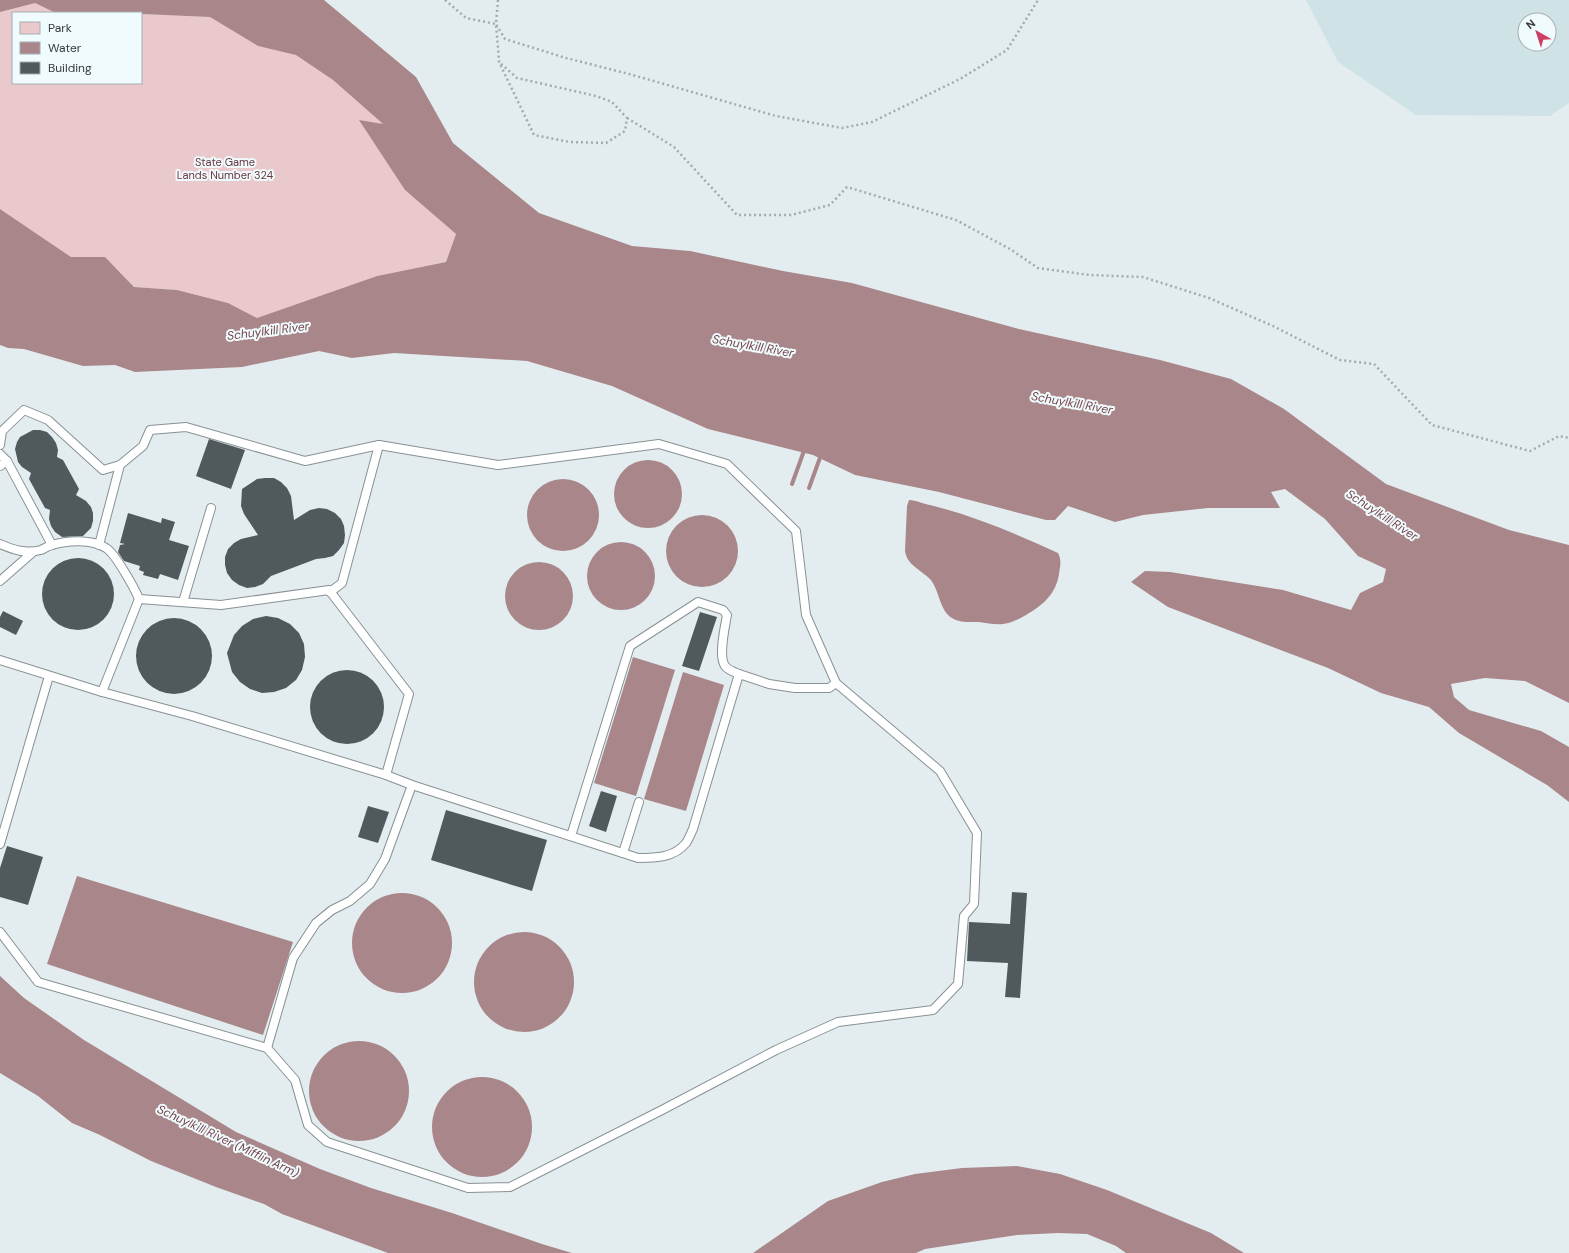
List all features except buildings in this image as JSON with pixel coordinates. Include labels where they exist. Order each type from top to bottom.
[{"type":"lane","points":[[0,445],[2,431],[24,410],[48,420],[103,470],[120,465],[143,446],[150,430],[186,427],[306,461],[378,445],[498,465],[659,444],[727,464],[796,531],[806,615],[836,683],[940,771],[977,833],[974,904],[964,916],[958,984],[933,1010],[838,1022],[776,1050],[510,1187],[468,1188],[327,1142],[308,1124],[295,1080],[267,1048],[38,982],[0,932]]},
{"type":"lane","points":[[330,592],[342,583],[378,445]]},
{"type":"lane","points":[[0,454],[4,464],[52,545]]},
{"type":"lane","points":[[99,545],[120,465]]},
{"type":"lane","points":[[183,602],[211,508]]},
{"type":"lane","points":[[0,544],[20,552],[33,552],[52,545],[70,542],[91,543],[107,548],[120,565],[135,589],[139,599],[102,692]]},
{"type":"lane","points":[[0,581],[33,552]]},
{"type":"lane","points":[[139,599],[221,605],[329,590],[409,694],[386,775]]},
{"type":"lane","points":[[571,836],[630,646],[698,602],[722,610],[727,615],[722,658],[725,666],[729,669],[769,684],[795,688],[829,688],[836,683]]},
{"type":"lane","points":[[0,660],[102,692],[192,716],[386,775],[412,786],[638,858],[656,858],[672,854],[685,844],[693,829],[739,674]]},
{"type":"lane","points":[[0,844],[49,676]]},
{"type":"lane","points":[[267,1048],[293,958],[316,923],[332,910],[350,900],[370,884],[385,860],[412,786]]},
{"type":"lane","points":[[623,853],[639,802]]},
{"type":"path","points":[[445,0],[466,18],[496,24],[505,39],[566,58],[629,74],[776,116],[842,128],[872,122],[960,79],[1007,50],[1038,0]]},
{"type":"path","points":[[498,0],[496,24],[499,62],[534,135],[570,142],[606,143],[625,132],[626,118]]},
{"type":"path","points":[[499,62],[517,78],[596,96],[612,102],[626,118],[674,147],[737,214],[791,214],[811,210],[830,205],[847,187],[956,220],[1010,249],[1038,268],[1090,275],[1143,277],[1209,298],[1274,326],[1340,360],[1374,364],[1432,425],[1530,451],[1559,436],[1569,438]]},
{"type":"shaded area","points":[[1306,0],[1569,0],[1569,103],[1550,116],[1416,115],[1338,62]]},
{"type":"green space","name":"State Game Lands Number 324","points":[[0,0],[57,0],[63,12],[12,12],[12,84],[142,84],[142,14],[210,17],[258,46],[296,54],[333,80],[384,125],[365,122],[405,190],[456,234],[446,262],[377,276],[257,318],[228,303],[177,290],[134,287],[116,268],[81,257],[71,257],[0,209]]},
{"type":"water","name":"Schuylkill River","points":[[0,0],[324,0],[416,77],[453,143],[539,213],[632,246],[690,251],[783,271],[852,283],[1019,329],[1160,360],[1231,379],[1284,409],[1386,484],[1509,530],[1569,545],[1569,703],[1525,681],[1485,678],[1451,684],[1454,697],[1469,710],[1541,731],[1569,747],[1569,802],[1547,785],[1459,733],[1429,707],[1381,693],[1328,668],[1168,607],[1131,582],[1145,571],[1170,572],[1283,590],[1351,610],[1360,593],[1383,582],[1386,569],[1358,556],[1325,519],[1285,489],[1271,492],[1280,508],[1208,508],[1143,515],[1115,522],[1068,506],[1055,520],[1046,520],[939,492],[855,475],[813,455],[708,429],[612,386],[527,361],[394,353],[352,358],[319,351],[242,367],[135,372],[115,365],[83,366],[24,349],[8,348],[0,345],[0,209],[71,257],[105,257],[134,287],[177,290],[228,303],[257,318],[377,276],[446,262],[456,234],[405,190],[359,120],[383,124],[333,80],[296,55],[258,46],[210,17],[142,14],[142,12],[54,12],[35,3],[0,12]]},
{"type":"water","points":[[648,460],[661,463],[672,470],[679,481],[682,494],[679,507],[672,518],[661,525],[648,528],[635,525],[624,518],[617,507],[614,494],[617,481],[624,470],[635,463]]},
{"type":"water","points":[[563,479],[583,485],[593,495],[599,515],[593,535],[583,545],[563,551],[543,545],[533,535],[527,515],[533,495],[543,485]]},
{"type":"water","points":[[909,500],[947,509],[979,520],[1011,532],[1058,553],[1060,561],[1059,574],[1052,593],[1038,607],[1021,618],[1009,623],[997,624],[965,622],[952,618],[944,610],[936,589],[930,579],[911,563],[906,556],[907,506]]},
{"type":"water","points":[[702,515],[716,518],[728,525],[735,537],[738,551],[735,565],[728,577],[716,584],[702,587],[688,584],[676,577],[669,565],[666,551],[669,537],[676,525],[688,518]]},
{"type":"water","points":[[621,542],[634,545],[645,552],[652,563],[655,576],[652,589],[645,600],[634,607],[621,610],[608,607],[597,600],[590,589],[587,576],[590,563],[597,552],[608,545]]},
{"type":"water","points":[[532,562],[546,562],[558,567],[568,577],[573,589],[573,603],[568,615],[558,625],[546,630],[532,630],[520,625],[510,615],[505,603],[505,589],[510,577],[520,567]]},
{"type":"water","points":[[633,657],[675,670],[636,796],[594,783]]},
{"type":"water","points":[[683,672],[724,685],[686,811],[644,799]]},
{"type":"water","points":[[77,876],[293,942],[263,1035],[47,964]]},
{"type":"water","points":[[402,893],[412,894],[430,901],[444,915],[451,933],[451,953],[444,971],[430,985],[412,992],[402,993],[392,992],[374,985],[360,971],[353,953],[352,943],[353,933],[360,915],[374,901],[392,894]]},
{"type":"water","points":[[524,932],[534,933],[552,940],[566,954],[573,972],[573,992],[566,1010],[552,1024],[534,1031],[524,1032],[514,1031],[496,1024],[482,1010],[475,992],[474,982],[475,972],[482,954],[496,940],[514,933]]},
{"type":"water","name":"Schuylkill River (Mifflin Arm)","points":[[0,976],[24,998],[84,1040],[236,1132],[320,1169],[371,1188],[572,1253],[388,1253],[282,1214],[264,1204],[151,1161],[100,1135],[72,1123],[38,1096],[0,1073]]},
{"type":"water","points":[[359,1041],[369,1042],[387,1049],[401,1063],[408,1081],[408,1101],[401,1119],[387,1133],[369,1140],[359,1141],[349,1140],[331,1133],[317,1119],[310,1101],[309,1091],[310,1081],[317,1063],[331,1049],[349,1042]]},
{"type":"water","points":[[482,1077],[492,1078],[510,1085],[524,1099],[531,1117],[531,1137],[524,1155],[510,1169],[492,1176],[482,1177],[472,1176],[454,1169],[440,1155],[433,1137],[432,1127],[433,1117],[440,1099],[454,1085],[472,1078]]},
{"type":"water","points":[[1017,1166],[1060,1174],[1107,1190],[1211,1233],[1244,1253],[1126,1253],[1116,1246],[1087,1234],[1058,1233],[1017,1235],[925,1249],[916,1253],[753,1253],[828,1201],[882,1182],[915,1174],[962,1168]]},
{"type":"waterway","points":[[792,484],[805,448]]},
{"type":"waterway","points":[[809,488],[821,455]]}]
